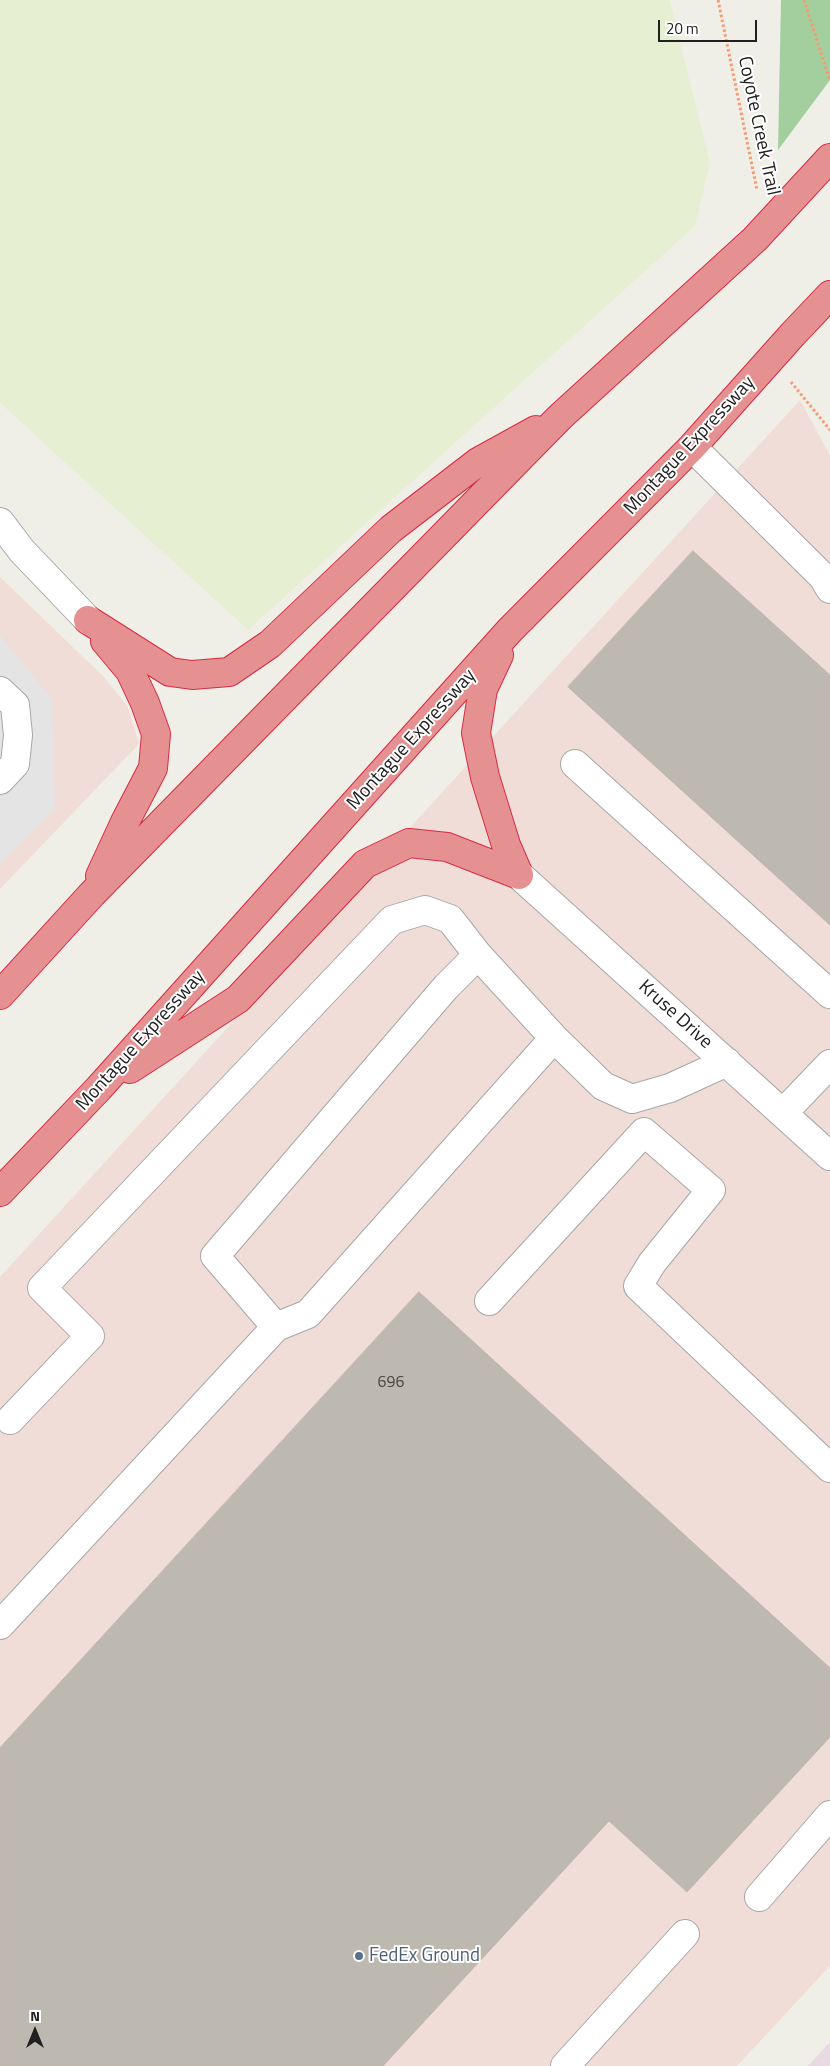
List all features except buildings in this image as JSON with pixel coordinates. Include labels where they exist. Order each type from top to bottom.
[{"type":"highway","points":[[0,995],[92,894],[560,417],[771,222],[830,158]]},
{"type":"highway","name":"Montague Expressway","points":[[0,1192],[100,1088],[510,630],[692,447],[830,295]]},
{"type":"highway","points":[[88,620],[170,672],[192,675],[229,672],[270,644],[391,529],[478,462],[560,417]]},
{"type":"highway","points":[[88,620],[130,670],[145,702],[156,734],[153,768],[125,822],[92,894]]},
{"type":"highway","points":[[510,630],[483,689],[476,733],[485,778],[506,845],[519,875]]},
{"type":"highway","points":[[100,1088],[238,999],[365,864],[409,843],[447,847],[519,875]]},
{"type":"street","points":[[692,447],[824,577],[830,589]]},
{"type":"street","points":[[0,522],[22,551],[88,620]]},
{"type":"street","points":[[0,691],[15,705],[18,735],[15,764],[0,780]]},
{"type":"street","points":[[575,764],[830,994]]},
{"type":"street","name":"Kruse Drive","points":[[519,875],[830,1156]]},
{"type":"street","points":[[10,1420],[90,1336],[42,1288],[392,920],[425,910],[450,919],[478,955],[554,1038],[603,1086],[632,1099],[670,1088],[727,1062]]},
{"type":"street","points":[[276,1327],[215,1256],[446,987],[478,955]]},
{"type":"street","points":[[0,1625],[276,1327],[308,1314],[554,1038]]},
{"type":"street","points":[[783,1113],[830,1064]]},
{"type":"street","points":[[489,1301],[644,1132],[711,1190],[652,1263],[638,1286],[830,1468]]},
{"type":"street","points":[[759,1897],[830,1815]]},
{"type":"street","points":[[565,2066],[685,1934]]},
{"type":"path","name":"Coyote Creek Trail","points":[[718,0],[771,222]]},
{"type":"path","points":[[804,0],[830,81]]},
{"type":"path","points":[[771,358],[830,430]]},
{"type":"shaded area","points":[[800,400],[830,455],[830,1966],[737,2066],[0,2066],[0,1277]]},
{"type":"shaded area","points":[[0,577],[104,677],[128,707],[139,744],[0,889]]},
{"type":"shaded area","points":[[0,635],[52,699],[55,808],[0,865]]},
{"type":"shaded area","points":[[830,2042],[830,2066],[808,2066]]},
{"type":"green space","points":[[0,0],[670,0],[710,163],[695,226],[248,630],[0,403]]},
{"type":"green space","points":[[781,0],[830,0],[830,80],[778,150]]},
{"type":"place","name":"FedEx Ground","points":[[359,1956]]}]
